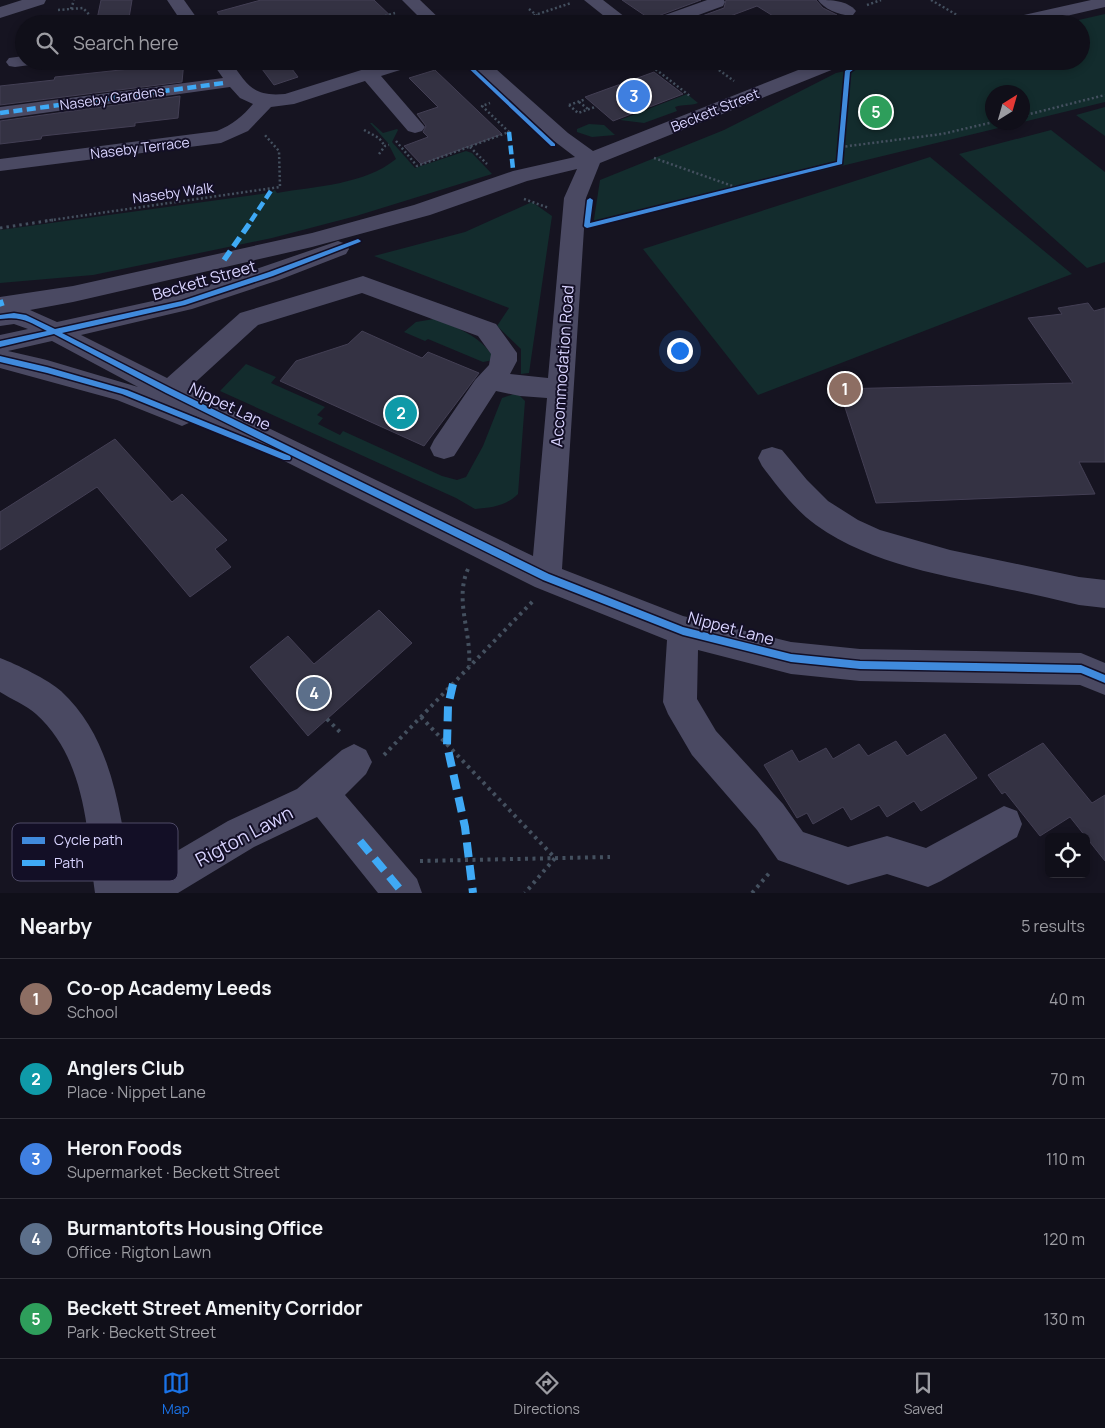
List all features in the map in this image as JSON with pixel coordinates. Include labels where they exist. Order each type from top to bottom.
[{"type":"street","points":[[0,13],[38,0]]},
{"type":"street","points":[[176,2],[195,0]]},
{"type":"street","points":[[409,6],[438,0]]},
{"type":"street","points":[[592,0],[613,15]]},
{"type":"street","points":[[826,0],[847,11]]},
{"type":"street","points":[[176,2],[185,15]]},
{"type":"street","points":[[682,15],[717,2]]},
{"type":"street","points":[[1048,15],[1105,2]]},
{"type":"street","points":[[409,6],[422,15]]},
{"type":"street","points":[[227,70],[242,91],[252,98],[265,101],[287,100],[382,70]]},
{"type":"street","points":[[486,70],[561,137],[591,159]]},
{"type":"street","name":"Beckett Street","points":[[0,306],[73,294],[312,240],[422,210],[520,176],[591,159],[815,70]]},
{"type":"street","points":[[369,74],[415,127]]},
{"type":"street","name":"Naseby Gardens","points":[[0,113],[224,84]]},
{"type":"street","name":"Naseby Terrace","points":[[0,165],[221,137],[238,131],[250,121],[265,101]]},
{"type":"street","name":"Beckett Street","points":[[0,327],[195,285],[358,241],[524,193],[559,178],[591,159]]},
{"type":"street","name":"Accommodation Road","points":[[546,577],[575,198],[591,159]]},
{"type":"street","name":"Beckett Street","points":[[0,344],[64,338],[118,316],[182,303],[270,274],[358,241]]},
{"type":"street","points":[[169,391],[249,319],[363,284],[487,330],[504,353],[504,361],[444,448]]},
{"type":"street","points":[[0,317],[14,315],[26,317],[32,321]]},
{"type":"street","name":"Nippet Lane","points":[[32,321],[169,391],[546,577],[683,631],[791,658],[860,665],[1081,669],[1105,679]]},
{"type":"street","name":"Nippet Lane","points":[[0,360],[47,370],[124,392],[376,493]]},
{"type":"street","points":[[491,380],[520,386],[560,389]]},
{"type":"street","points":[[772,458],[797,490],[826,516],[857,533],[892,548],[949,563],[1105,594]]},
{"type":"street","points":[[683,631],[680,702],[704,743],[770,817],[791,846],[848,866],[887,855],[928,868],[1004,824]]},
{"type":"street","points":[[0,674],[48,702],[79,739],[100,796],[104,823]]},
{"type":"street","name":"Rigton Lawn","points":[[178,872],[241,834],[310,802],[354,762]]},
{"type":"street","points":[[320,793],[403,893]]},
{"type":"street","name":"Rigton Lawn","points":[[142,893],[162,881]]},
{"type":"path","points":[[71,9],[74,0]]},
{"type":"path","points":[[931,0],[957,15]]},
{"type":"path","points":[[529,9],[536,15],[571,3]]},
{"type":"path","points":[[384,15],[409,6]]},
{"type":"path","points":[[54,10],[83,8],[90,15]]},
{"type":"path","points":[[657,70],[694,99]]},
{"type":"path","points":[[719,70],[737,83]]},
{"type":"path","points":[[1030,114],[1105,96]]},
{"type":"path","points":[[586,99],[569,105],[578,113],[595,107]]},
{"type":"path","points":[[415,127],[400,132],[396,136],[395,143],[417,166],[509,132],[482,106],[495,101]]},
{"type":"path","points":[[578,101],[588,109]]},
{"type":"path","points":[[842,137],[841,151],[942,134],[985,124]]},
{"type":"path","points":[[364,130],[379,138],[385,146]]},
{"type":"path","points":[[379,154],[385,146],[389,145]]},
{"type":"path","points":[[648,156],[738,188]]},
{"type":"path","points":[[720,193],[748,186]]},
{"type":"path","points":[[530,195],[521,199],[543,204],[553,212]]},
{"type":"path","points":[[469,668],[472,653],[462,600],[465,573],[483,546]]},
{"type":"path","points":[[354,762],[366,774],[538,597],[546,577]]},
{"type":"path","points":[[421,717],[555,858]]},
{"type":"path","points":[[368,851],[555,858],[610,857]]},
{"type":"path","points":[[525,893],[555,858]]},
{"type":"green space","points":[[1105,14],[1105,102],[1030,120],[1030,85],[985,85],[985,130],[990,130],[593,226],[600,180],[724,130],[836,73],[850,70],[1090,70],[1090,17]]},
{"type":"green space","points":[[687,94],[698,103],[675,107],[677,111],[644,123],[620,120]]},
{"type":"green space","points":[[1105,107],[1105,136],[1076,115]]},
{"type":"green space","points":[[370,123],[383,133],[398,130],[392,142],[415,168],[466,151],[472,153],[492,174],[356,216],[272,238],[93,275],[0,283],[0,230],[269,193],[275,190],[277,193],[355,179],[383,168],[396,159],[388,143]]},
{"type":"green space","points":[[589,124],[604,125],[615,135],[592,137],[577,132],[577,129]]},
{"type":"green space","points":[[1051,130],[1105,172],[1105,262],[1087,268],[959,154]]},
{"type":"green space","points":[[930,157],[1072,274],[758,395],[643,249]]},
{"type":"green space","points":[[532,202],[552,216],[529,373],[521,374],[521,349],[497,326],[509,308],[374,256],[465,232]]},
{"type":"green space","points":[[434,319],[460,329],[474,338],[488,349],[494,357],[493,360],[483,362],[428,339],[425,341],[404,332],[416,322]]},
{"type":"green space","points":[[246,364],[276,377],[271,383],[325,407],[317,415],[323,418],[318,424],[340,435],[343,431],[442,476],[457,480],[466,477],[483,446],[502,398],[514,394],[520,396],[525,401],[518,494],[498,506],[475,509],[456,498],[220,391]]},
{"type":"building","points":[[101,0],[132,0],[130,15],[98,15]]},
{"type":"building","points":[[261,0],[374,0],[390,15],[219,15],[217,12]]},
{"type":"building","points":[[622,0],[701,0],[661,15],[644,15]]},
{"type":"building","points":[[726,0],[816,0],[823,8],[837,15],[772,15],[757,6],[733,15],[705,15],[724,8]]},
{"type":"building","points":[[120,70],[183,70],[182,82],[0,105],[0,86],[54,80],[55,77]]},
{"type":"building","points":[[263,70],[293,70],[298,77],[274,85]]},
{"type":"building","points":[[435,70],[502,134],[421,164],[404,146],[428,137],[423,132],[426,126],[417,114],[438,107],[409,78]]},
{"type":"building","points":[[654,72],[683,94],[613,121],[585,97]]},
{"type":"building","points":[[180,96],[178,118],[135,123],[135,126],[42,136],[41,139],[0,144],[0,121]]},
{"type":"building","points":[[1088,303],[1094,311],[1105,308],[1105,462],[1079,462],[1095,494],[876,503],[839,389],[1073,383],[1028,318],[1062,314],[1058,308]]},
{"type":"building","points":[[362,331],[422,358],[428,352],[479,373],[424,446],[280,381],[296,361],[348,344]]},
{"type":"building","points":[[115,439],[172,502],[182,494],[227,540],[215,549],[231,567],[190,597],[97,487],[0,550],[0,512]]},
{"type":"building","points":[[379,610],[412,643],[308,736],[250,667],[288,636],[314,664]]},
{"type":"building","points":[[945,734],[977,778],[921,811],[914,801],[887,817],[879,805],[851,820],[843,807],[813,824],[807,813],[797,818],[764,765],[792,750],[799,762],[826,748],[833,759],[859,744],[868,756],[896,741],[907,756]]},
{"type":"building","points":[[1043,743],[1092,803],[1105,795],[1105,861],[1090,842],[1090,833],[1083,833],[1070,817],[1040,836],[1005,792],[1002,794],[988,775]]},
{"type":"marked path","points":[[0,113],[224,83]]},
{"type":"marked path","points":[[509,132],[513,169]]},
{"type":"marked path","points":[[224,260],[238,243],[272,189]]},
{"type":"marked path","points":[[0,300],[2,306]]},
{"type":"marked path","points":[[453,684],[448,706],[447,745],[465,827],[473,893]]},
{"type":"marked path","points":[[360,841],[403,893]]},
{"type":"cycle path","points":[[473,70],[553,145]]},
{"type":"cycle path","points":[[590,200],[587,226],[840,163],[850,70]]},
{"type":"cycle path","points":[[0,344],[183,303],[271,274],[358,241]]},
{"type":"cycle path","points":[[0,317],[14,315],[26,317],[169,391],[546,577],[683,631],[791,658],[860,665],[1081,669],[1105,679]]},
{"type":"cycle path","points":[[0,359],[124,392],[287,458]]},
{"type":"place","name":"Heron Foods","points":[[634,96]]},
{"type":"place","name":"Beckett Street Amenity Corridor","points":[[876,112]]},
{"type":"place","name":"Co-op Academy Leeds","points":[[845,389]]},
{"type":"place","name":"Anglers Club","points":[[401,413]]},
{"type":"place","name":"Burmantofts Housing Office","points":[[314,693]]}]
